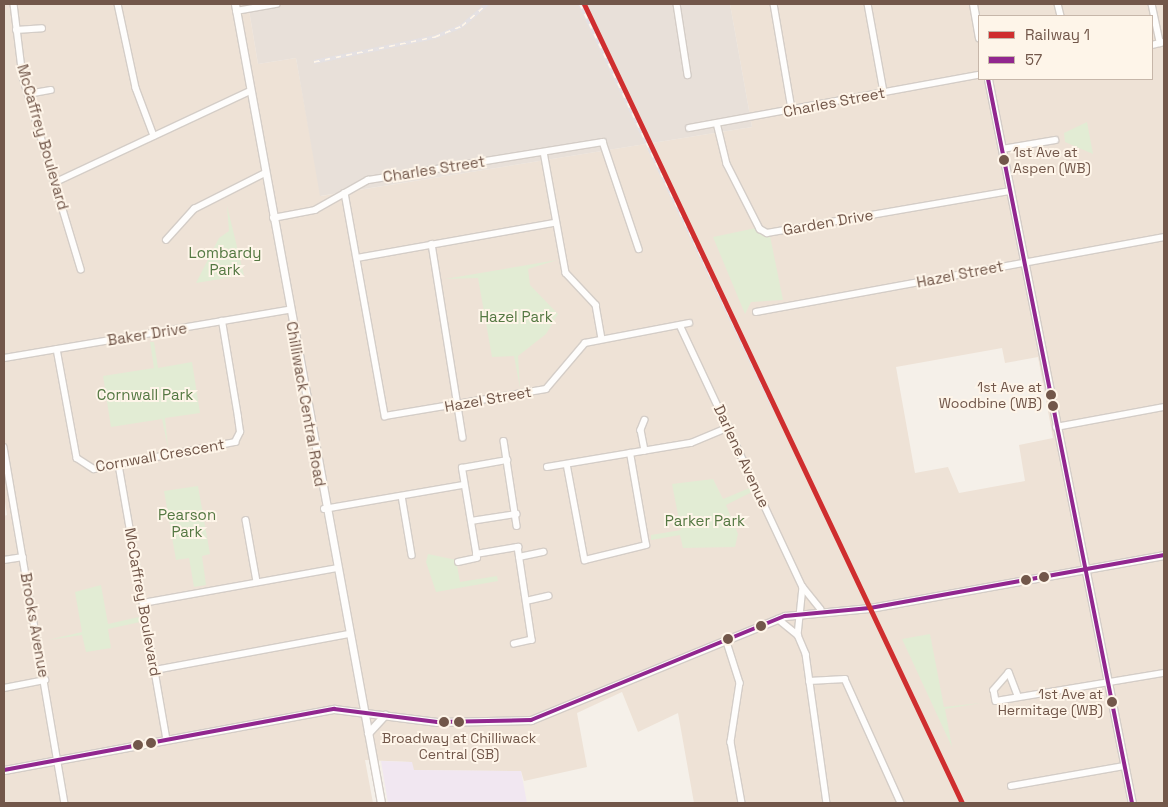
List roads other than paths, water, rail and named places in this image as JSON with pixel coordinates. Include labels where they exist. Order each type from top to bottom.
[{"type":"street","name":"McCaffrey Boulevard","points":[[14,4],[16,30],[28,94],[81,269]]},
{"type":"street","points":[[118,4],[136,88],[154,136]]},
{"type":"street","points":[[235,8],[276,4]]},
{"type":"street","points":[[677,4],[688,74]]},
{"type":"street","points":[[774,4],[792,109]]},
{"type":"street","points":[[868,4],[884,92]]},
{"type":"street","points":[[973,4],[978,32]]},
{"type":"street","points":[[1152,4],[1162,43]]},
{"type":"street","name":"Chilliwack Central Road","points":[[235,8],[324,509],[338,568],[381,803]]},
{"type":"street","points":[[16,30],[42,28]]},
{"type":"street","name":"Charles Street","points":[[689,128],[978,75]]},
{"type":"street","points":[[988,80],[1132,803]]},
{"type":"street","points":[[28,94],[51,90]]},
{"type":"street","points":[[56,182],[250,90]]},
{"type":"street","name":"Garden Drive","points":[[717,123],[727,164],[760,229],[767,233],[1010,192]]},
{"type":"street","points":[[1002,149],[1055,140]]},
{"type":"street","name":"Charles Street","points":[[273,218],[315,210],[368,180],[603,142],[639,249]]},
{"type":"street","points":[[544,152],[554,223],[566,273],[596,305],[602,338]]},
{"type":"street","points":[[166,240],[194,209],[265,173]]},
{"type":"street","points":[[345,193],[357,258],[554,223]]},
{"type":"street","name":"Hazel Street","points":[[756,312],[1164,237]]},
{"type":"street","points":[[432,244],[463,438]]},
{"type":"street","name":"Hazel Street","points":[[357,258],[385,416],[546,389],[585,343],[602,338],[689,323]]},
{"type":"street","name":"Baker Drive","points":[[4,358],[289,310]]},
{"type":"street","name":"Cornwall Crescent","points":[[56,349],[77,458],[94,470],[234,442],[240,432],[222,321]]},
{"type":"street","name":"Darlene Avenue","points":[[680,325],[803,587],[821,610]]},
{"type":"street","points":[[1056,426],[1164,407]]},
{"type":"street","points":[[645,420],[641,430],[645,451]]},
{"type":"street","points":[[548,467],[691,443],[729,427]]},
{"type":"street","points":[[504,441],[518,526]]},
{"type":"street","name":"Brooks Avenue","points":[[4,447],[65,803]]},
{"type":"street","points":[[567,464],[585,560],[646,546],[630,453]]},
{"type":"street","points":[[458,562],[477,558],[463,485],[462,468],[507,460]]},
{"type":"street","name":"McCaffrey Boulevard","points":[[119,465],[167,740]]},
{"type":"street","points":[[324,509],[463,485]]},
{"type":"street","points":[[402,496],[412,555]]},
{"type":"street","points":[[471,521],[516,514]]},
{"type":"street","points":[[246,520],[257,582]]},
{"type":"street","points":[[476,554],[518,547],[532,640],[514,644]]},
{"type":"street","points":[[519,557],[543,552]]},
{"type":"street","points":[[4,770],[334,709],[363,710],[385,715],[468,724],[531,720],[778,619],[799,613],[821,610],[860,610],[1164,555]]},
{"type":"street","points":[[4,560],[23,557]]},
{"type":"street","points":[[143,603],[338,568]]},
{"type":"street","points":[[803,587],[798,635],[809,681],[828,803]]},
{"type":"street","points":[[526,601],[548,596]]},
{"type":"street","points":[[778,619],[798,635]]},
{"type":"street","points":[[155,670],[350,634]]},
{"type":"street","points":[[726,640],[740,683],[731,742],[742,803]]},
{"type":"street","points":[[1018,697],[1009,673],[994,690],[996,701],[1164,673]]},
{"type":"street","points":[[4,688],[45,680]]},
{"type":"street","points":[[809,681],[846,680],[901,803]]},
{"type":"street","points":[[368,733],[385,715]]},
{"type":"street","points":[[1011,786],[1125,766]]},
{"type":"railway","points":[[314,62],[435,37],[462,26],[487,4]]},
{"type":"railway","points":[[580,4],[775,411]]},
{"type":"rail line","name":"1","points":[[584,4],[962,803]]},
{"type":"place","name":"1st Ave at Aspen (WB)","points":[[1004,160]]},
{"type":"place","name":"1st Ave at Woodbine (WB)","points":[[1051,395]]},
{"type":"place","name":"1st Ave at Hermitage (WB)","points":[[1112,702]]},
{"type":"place","name":"Broadway at Chilliwack Central (SB)","points":[[459,722]]},
{"type":"park label","name":"Lombardy Park","points":[[225,260]]},
{"type":"park label","name":"Hazel Park","points":[[516,317]]},
{"type":"park label","name":"Cornwall Park","points":[[145,395]]},
{"type":"park label","name":"Parker Park","points":[[705,521]]},
{"type":"park label","name":"Pearson Park","points":[[187,522]]}]
